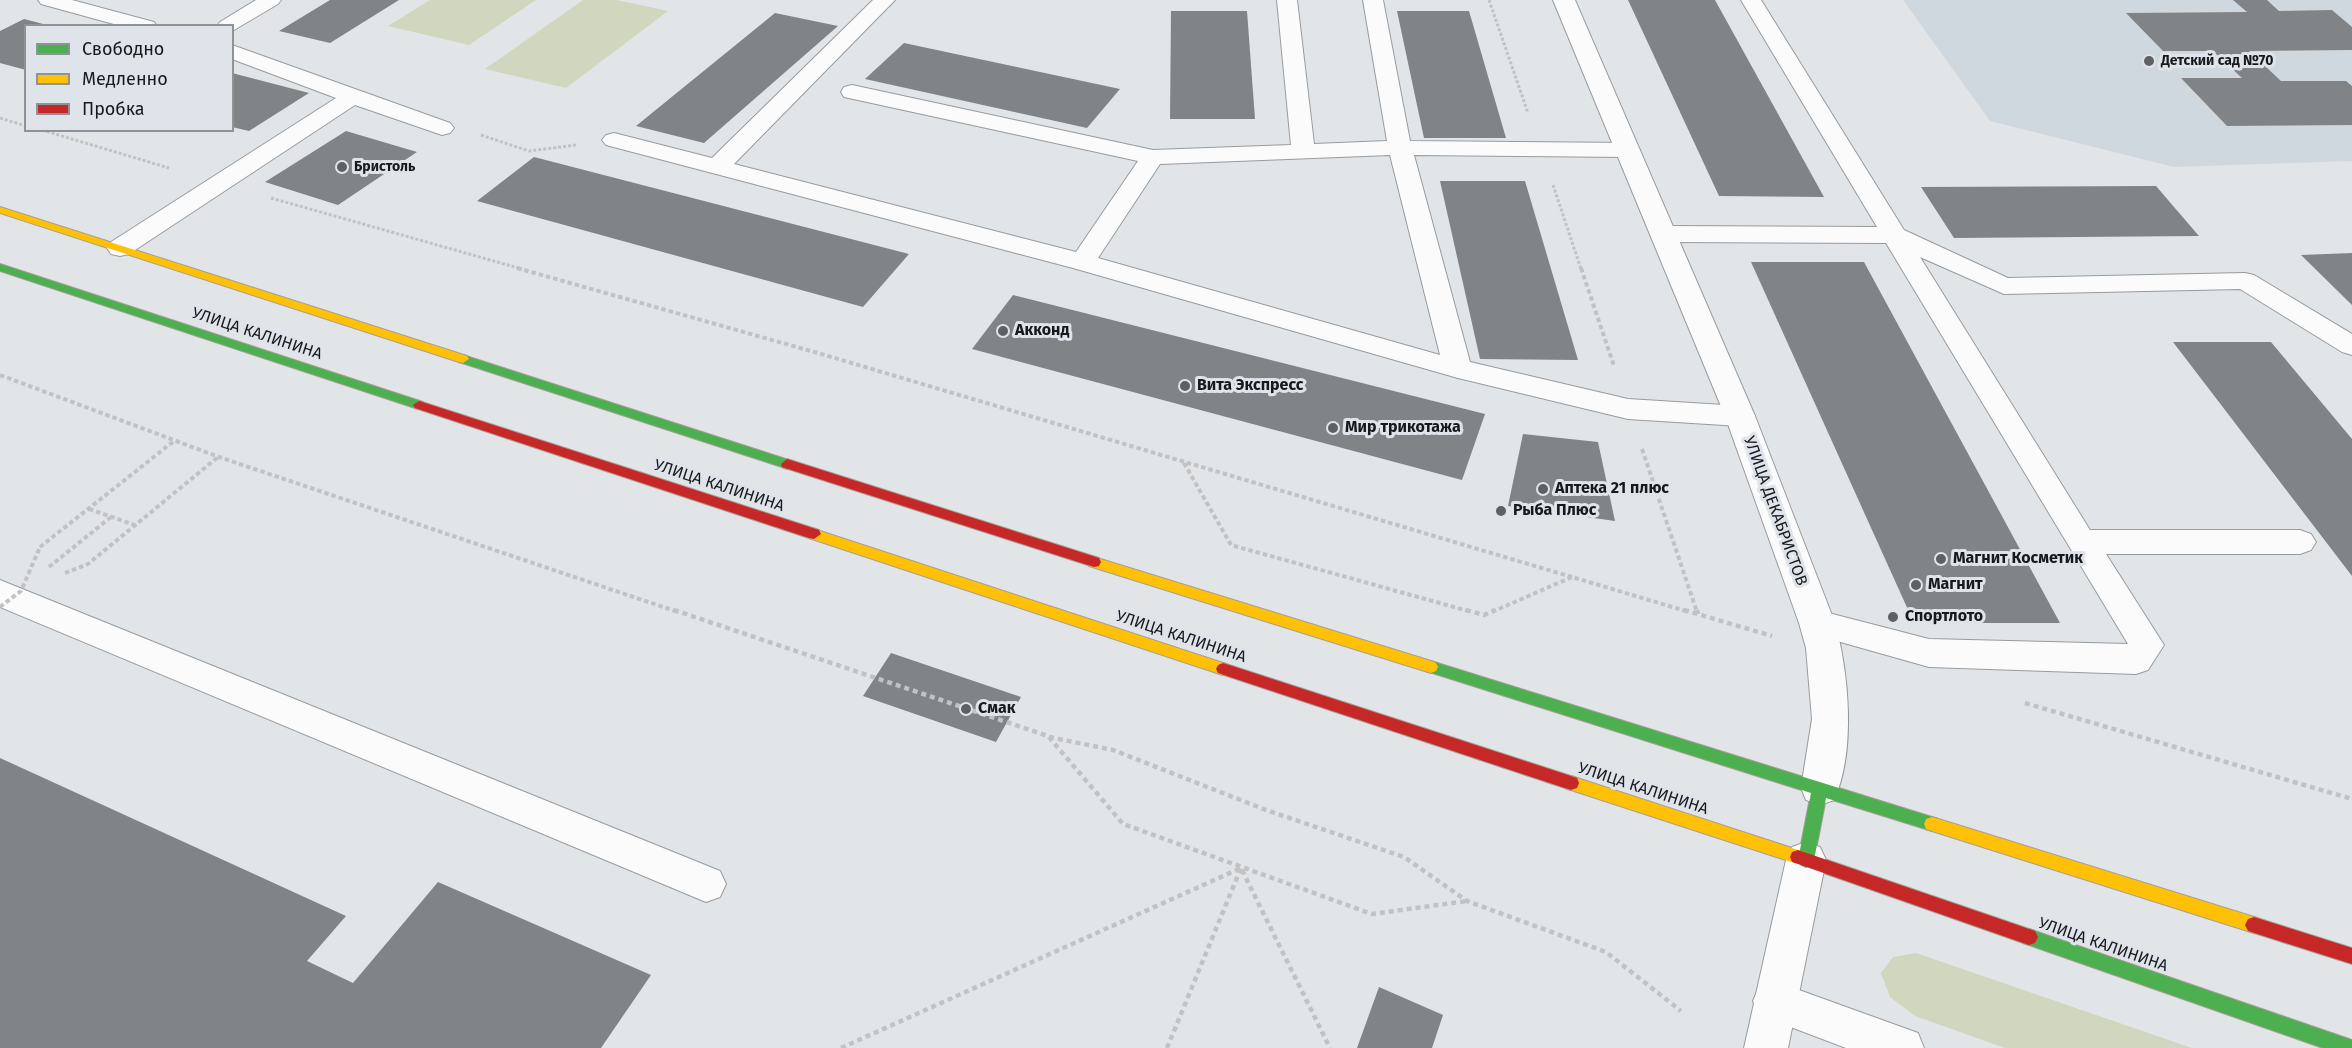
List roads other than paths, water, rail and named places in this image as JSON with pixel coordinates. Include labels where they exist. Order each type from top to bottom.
[{"type":"main road","points":[[0,210],[1003,533],[2352,956]]},
{"type":"main road","name":"УЛИЦА КАЛИНИНА","points":[[0,267],[1806,860],[2349,1048]]},
{"type":"main road","name":"УЛИЦА ДЕКАБРИСТОВ","points":[[1806,860],[1820,788]]},
{"type":"street","name":"УЛИЦА ДЕКАБРИСТОВ","points":[[1564,0],[1740,416],[1817,623],[1824,648],[1831,719],[1820,788]]},
{"type":"street","name":"УЛИЦА ДЕКАБРИСТОВ","points":[[1766,1048],[1774,1001],[1806,860]]},
{"type":"lane","points":[[48,0],[139,24]]},
{"type":"lane","points":[[230,24],[272,0]]},
{"type":"lane","points":[[717,167],[885,0]]},
{"type":"lane","points":[[1287,0],[1303,151]]},
{"type":"lane","points":[[1373,0],[1400,148],[1458,369]]},
{"type":"lane","points":[[1750,0],[2146,645],[2136,660],[1929,653],[1817,623]]},
{"type":"lane","points":[[234,52],[442,128]]},
{"type":"lane","points":[[852,92],[1153,157],[1400,148],[1628,150]]},
{"type":"lane","points":[[120,248],[353,97]]},
{"type":"lane","points":[[614,140],[1082,262],[1458,369],[1629,409],[1740,416]]},
{"type":"lane","points":[[1082,262],[1153,157]]},
{"type":"lane","points":[[1663,234],[1894,235],[2004,286],[2246,280],[2352,346]]},
{"type":"lane","points":[[2081,542],[2300,542]]},
{"type":"lane","points":[[0,593],[706,884]]},
{"type":"lane","points":[[1774,1001],[1903,1048]]},
{"type":"place","name":"Детский сад №70","points":[[2149,61]]},
{"type":"place","name":"Бристоль","points":[[342,167]]},
{"type":"place","name":"Акконд","points":[[1003,331]]},
{"type":"place","name":"Вита Экспресс","points":[[1185,386]]},
{"type":"place","name":"Мир трикотажа","points":[[1333,428]]},
{"type":"place","name":"Аптека 21 плюс","points":[[1543,489]]},
{"type":"place","name":"Рыба Плюс","points":[[1501,511]]},
{"type":"place","name":"Магнит Косметик","points":[[1941,559]]},
{"type":"place","name":"Магнит","points":[[1916,585]]},
{"type":"place","name":"Спортлото","points":[[1893,617]]},
{"type":"place","name":"Смак","points":[[966,709]]}]
